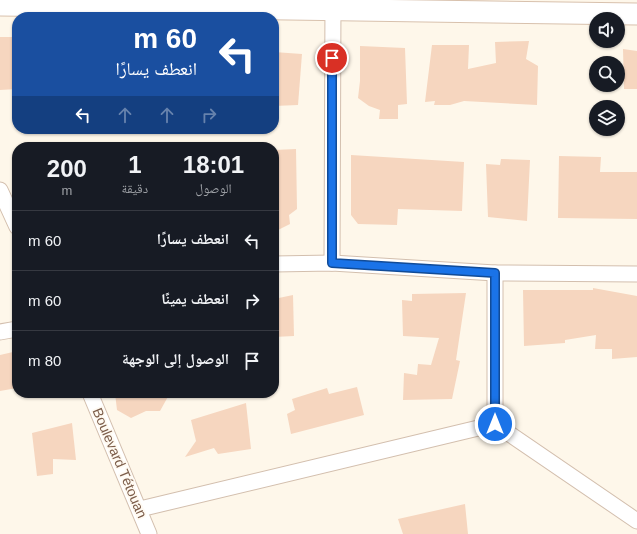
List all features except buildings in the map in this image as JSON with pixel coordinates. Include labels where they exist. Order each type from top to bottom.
[{"type":"main road","points":[[0,5],[332,5],[637,14]]},
{"type":"street","points":[[332,5],[332,263]]},
{"type":"street","points":[[0,190],[12,215]]},
{"type":"street","points":[[279,264],[332,263],[495,273],[637,274]]},
{"type":"street","points":[[495,273],[495,424]]},
{"type":"street","points":[[0,332],[12,330]]},
{"type":"street","name":"Boulevard Tétouan","points":[[92,398],[140,509],[149,534]]},
{"type":"street","points":[[140,509],[495,424],[637,521]]},
{"type":"route","points":[[332,58],[332,263],[495,273],[495,424]]}]
